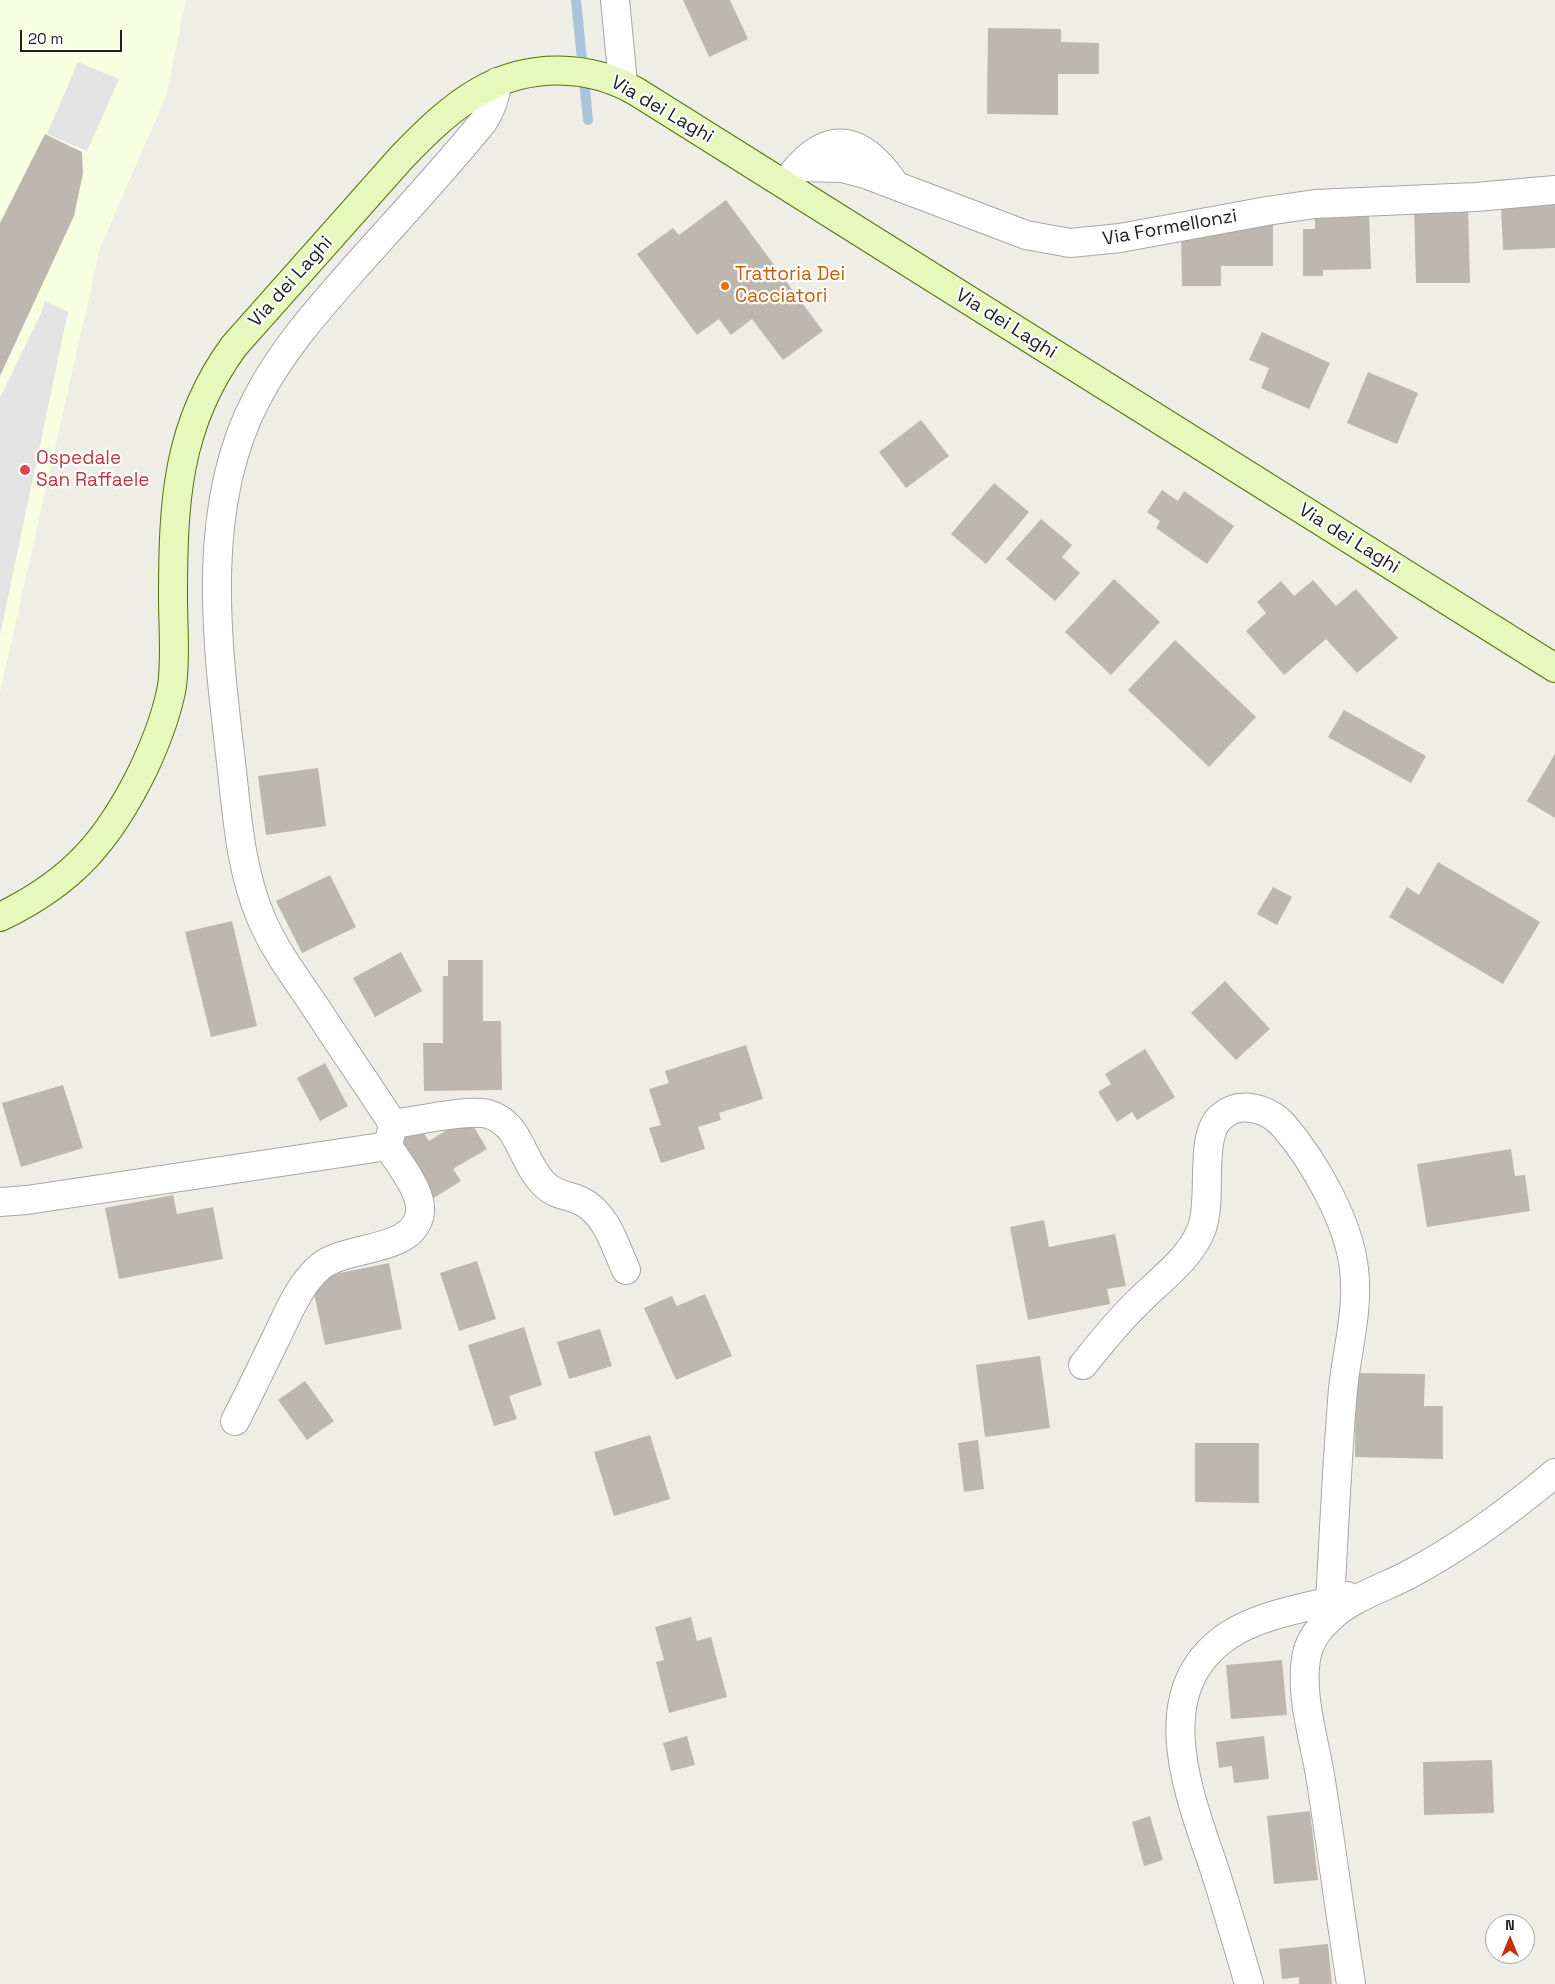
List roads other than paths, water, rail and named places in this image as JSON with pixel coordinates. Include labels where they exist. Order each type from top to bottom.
[{"type":"main road","name":"Via dei Laghi","points":[[0,916],[38,898],[59,883],[93,851],[113,826],[141,774],[158,735],[169,700],[173,672],[172,577],[181,467],[192,424],[212,379],[234,346],[401,158],[452,111],[480,91],[497,82],[527,74],[566,70],[590,72],[623,83],[791,176],[1555,668]]},
{"type":"street","points":[[615,0],[623,83]]},
{"type":"street","points":[[235,1421],[295,1301],[313,1273],[322,1265],[341,1256],[390,1244],[410,1231],[418,1223],[421,1213],[420,1201],[390,1135],[282,958],[262,920],[249,883],[238,824],[220,653],[218,601],[220,528],[225,492],[234,452],[248,416],[267,380],[302,329],[483,122],[492,108],[497,82]]},
{"type":"street","name":"Via Formellonzi","points":[[791,176],[852,170],[894,184],[1026,235],[1070,243],[1120,238],[1315,204],[1476,197],[1555,190]]},
{"type":"street","points":[[1083,1365],[1124,1316],[1186,1254],[1197,1238],[1207,1211],[1208,1140],[1217,1120],[1228,1112],[1243,1108],[1258,1109],[1273,1116],[1287,1129],[1328,1193],[1344,1225],[1354,1268],[1354,1308],[1341,1421],[1330,1602]]},
{"type":"street","points":[[0,1202],[36,1199],[390,1135],[479,1112],[498,1117],[514,1134],[532,1168],[544,1184],[561,1195],[582,1201],[597,1212],[607,1227],[626,1270]]},
{"type":"street","points":[[1351,1984],[1309,1718],[1304,1671],[1308,1648],[1313,1638],[1330,1618],[1341,1609],[1439,1557],[1507,1512],[1555,1473]]},
{"type":"street","points":[[1249,1984],[1186,1778],[1180,1729],[1183,1701],[1194,1670],[1210,1650],[1229,1635],[1260,1620],[1279,1613],[1330,1602],[1398,1580]]},
{"type":"waterway","points":[[576,0],[588,120]]},
{"type":"place","name":"Trattoria Dei Cacciatori","points":[[725,286]]},
{"type":"place","name":"Ospedale San Raffaele","points":[[25,470]]}]
